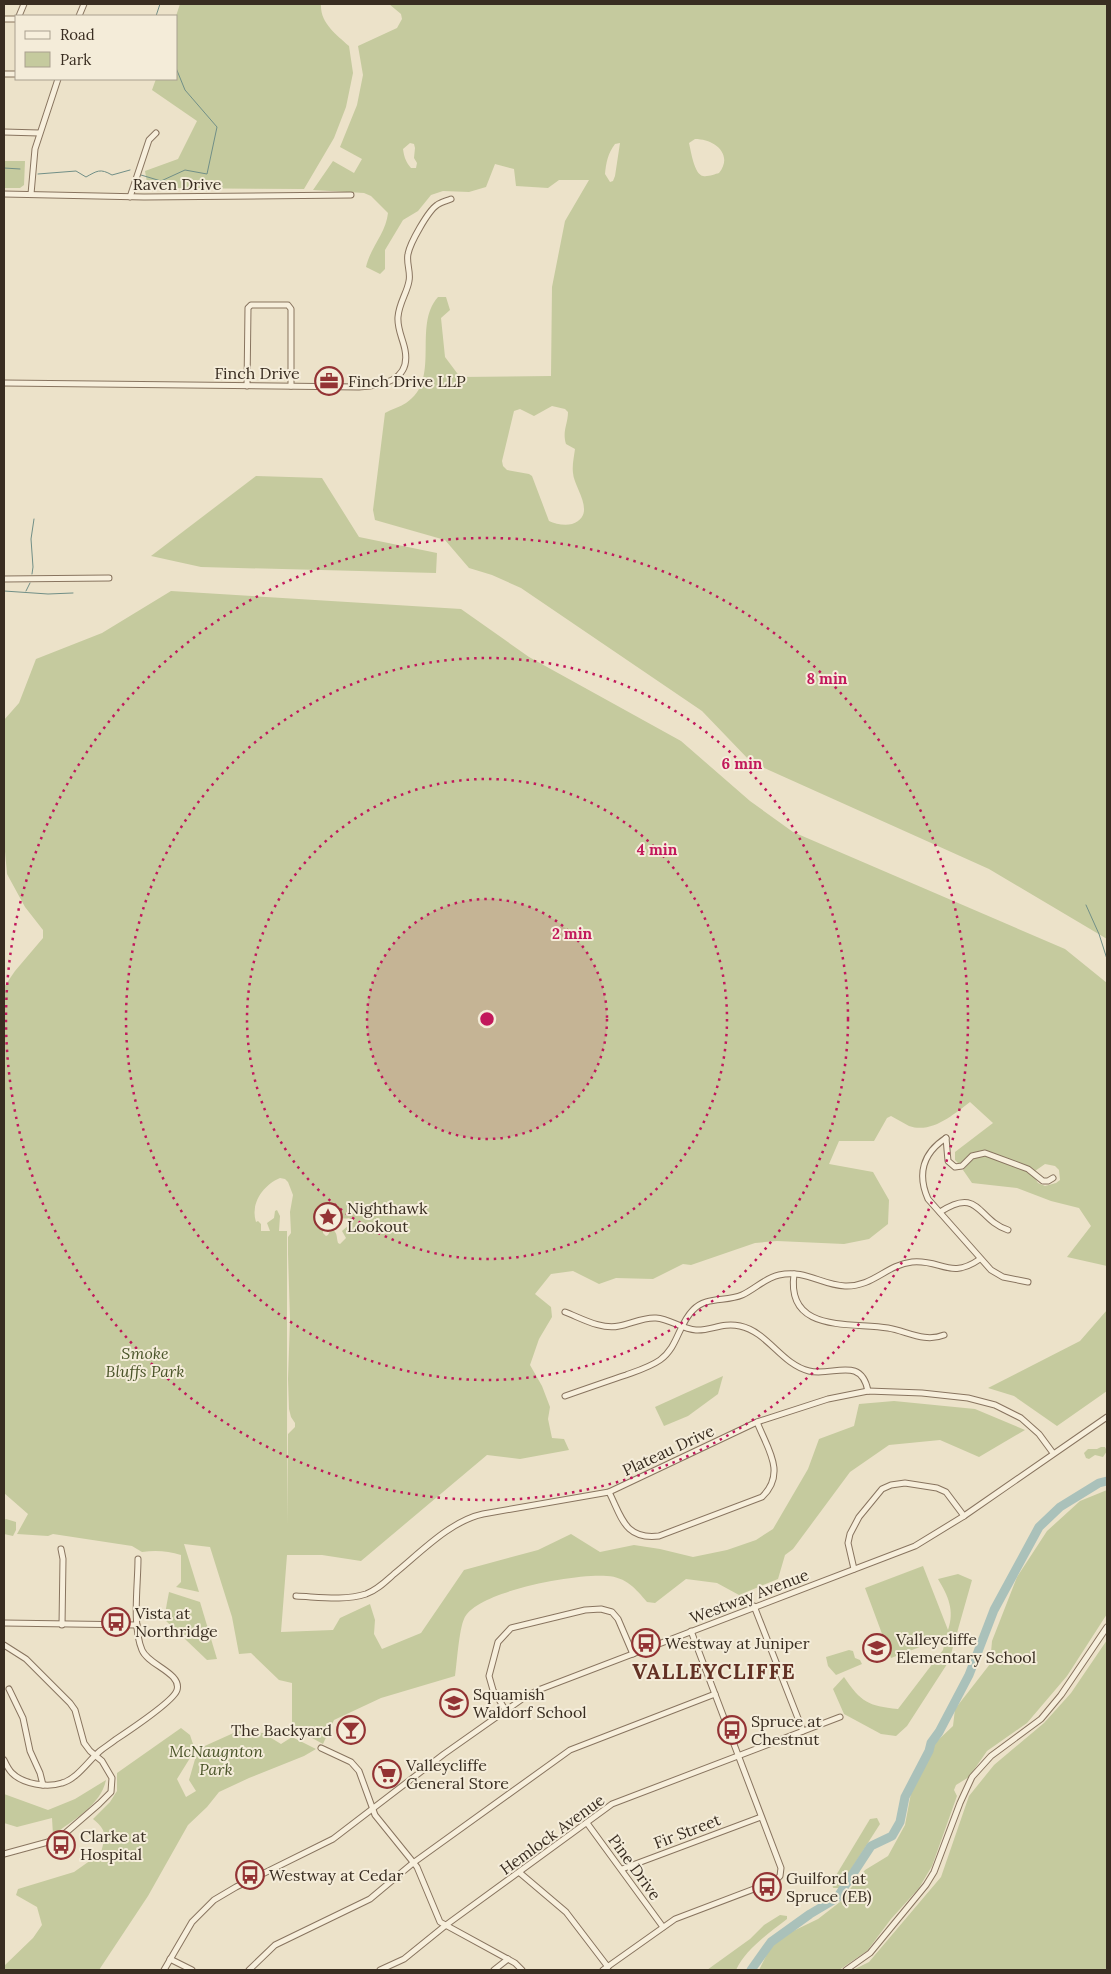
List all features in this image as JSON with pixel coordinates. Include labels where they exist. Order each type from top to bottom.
[{"type":"street","points":[[31,194],[32,166],[39,133],[58,80]]},
{"type":"street","points":[[4,132],[39,133]]},
{"type":"street","points":[[130,196],[149,140],[156,133]]},
{"type":"street","name":"Raven Drive","points":[[4,194],[52,196],[351,195]]},
{"type":"street","name":"Finch Drive","points":[[4,383],[291,386],[380,385],[391,382],[399,375],[404,366],[405,354],[399,331],[398,315],[400,302],[410,279],[407,259],[409,249],[433,208],[441,202],[451,200]]},
{"type":"street","points":[[247,386],[248,308],[251,305],[288,305],[291,309],[291,386]]},
{"type":"street","points":[[4,579],[109,578]]},
{"type":"street","points":[[1028,1282],[1003,1277],[991,1270],[980,1259],[928,1199],[923,1188],[922,1173],[927,1158],[938,1144],[946,1138],[948,1161],[955,1167],[962,1166],[972,1156],[985,1153],[1028,1168],[1044,1180],[1048,1181],[1052,1178]]},
{"type":"street","points":[[940,1212],[954,1204],[967,1202],[978,1207],[997,1226],[1008,1230]]},
{"type":"street","points":[[565,1396],[655,1363],[673,1348],[689,1315],[700,1304],[744,1294],[766,1280],[779,1275],[810,1276],[838,1285],[853,1286],[866,1283],[902,1264],[919,1262],[954,1269],[969,1266],[980,1259]]},
{"type":"street","points":[[794,1274],[797,1303],[806,1314],[819,1320],[885,1328],[923,1338],[944,1335]]},
{"type":"street","points":[[565,1312],[606,1327],[620,1326],[654,1318],[697,1330],[724,1325],[745,1327],[760,1336],[797,1367],[818,1373],[842,1369],[854,1371],[866,1380],[868,1391]]},
{"type":"street","name":"Plateau Drive","points":[[296,1596],[346,1598],[373,1590],[462,1521],[475,1516],[609,1492],[756,1422],[828,1399],[868,1391],[922,1393],[968,1398],[995,1405],[1021,1418],[1039,1434],[1053,1453]]},
{"type":"street","name":"Westway Avenue","points":[[164,1970],[192,1922],[214,1900],[236,1887],[325,1844],[436,1760],[540,1689],[915,1546],[964,1516],[1107,1417]]},
{"type":"street","points":[[609,1492],[626,1526],[638,1536],[648,1538],[659,1536],[762,1497],[770,1489],[775,1479],[775,1470],[756,1422]]},
{"type":"street","points":[[854,1570],[848,1543],[850,1534],[859,1517],[882,1489],[891,1485],[905,1483],[937,1488],[946,1492],[964,1516]]},
{"type":"street","points":[[61,1549],[63,1559],[62,1625]]},
{"type":"street","points":[[4,1760],[12,1773],[19,1778],[42,1785],[62,1784],[95,1755],[154,1712],[172,1697],[178,1689],[174,1676],[158,1667],[142,1651],[137,1625],[138,1559]]},
{"type":"street","points":[[754,1606],[803,1731]]},
{"type":"street","points":[[506,1711],[493,1690],[489,1676],[498,1642],[510,1628],[601,1608],[612,1612],[618,1619],[633,1654]]},
{"type":"street","points":[[4,1623],[137,1625]]},
{"type":"street","points":[[846,1970],[870,1953],[926,1885],[934,1872],[972,1777],[991,1756],[1041,1719],[1066,1688],[1107,1627]]},
{"type":"street","points":[[520,1873],[562,1908],[606,1969],[681,1916],[775,1881],[780,1876],[780,1868],[691,1631]]},
{"type":"street","points":[[4,1644],[26,1659],[66,1698],[75,1710],[84,1743],[106,1766],[112,1778],[112,1787],[109,1795],[62,1836],[48,1842],[4,1854]]},
{"type":"street","points":[[9,1689],[23,1718],[30,1751],[40,1772],[42,1785]]},
{"type":"street","points":[[249,1970],[270,1947],[370,1899],[413,1863],[570,1750],[714,1694]]},
{"type":"street","name":"Hemlock Avenue","points":[[380,1970],[404,1959],[612,1804],[840,1717]]},
{"type":"street","points":[[321,1748],[356,1766],[372,1809],[419,1872],[440,1922],[508,1959],[522,1970]]},
{"type":"street","name":"Fir Street","points":[[622,1869],[761,1816]]},
{"type":"street","name":"Pine Drive","points":[[587,1823],[663,1927]]},
{"type":"street","points":[[170,1959],[192,1970]]},
{"type":"street","points":[[494,1970],[508,1959]]},
{"type":"green space","points":[[180,4],[321,4],[321,11],[326,22],[349,46],[353,73],[346,107],[334,138],[304,189],[148,188],[145,171],[178,159],[197,121],[152,90],[156,80],[178,80],[178,15],[176,15]]},
{"type":"green space","points":[[389,4],[1107,4],[1107,939],[989,869],[751,762],[702,711],[521,588],[492,575],[469,568],[445,540],[375,520],[373,510],[385,413],[406,403],[417,393],[423,381],[427,323],[431,309],[438,297],[446,297],[450,310],[441,318],[445,357],[460,377],[551,376],[552,287],[565,221],[589,180],[559,180],[548,188],[516,186],[514,169],[495,164],[486,187],[469,192],[443,191],[431,195],[418,211],[403,220],[385,250],[385,269],[380,274],[366,267],[387,220],[388,213],[371,196],[364,193],[313,190],[333,161],[354,173],[362,159],[340,147],[357,105],[363,75],[358,46],[397,28],[402,19],[401,14]],"holes":[[[695,139],[702,140],[720,149],[724,160],[719,173],[707,176],[700,174],[693,162],[689,143]],[[410,143],[414,144],[416,168],[409,166],[403,149]],[[620,143],[615,176],[613,181],[610,182],[605,174],[605,170],[609,155],[615,144]],[[552,406],[565,409],[568,412],[565,439],[566,444],[575,449],[573,473],[584,508],[580,520],[572,524],[566,525],[549,521],[532,476],[507,470],[503,466],[502,461],[514,411],[520,409],[534,416]]]},
{"type":"green space","points":[[4,161],[25,161],[24,185],[20,188],[4,188]]},
{"type":"green space","points":[[256,476],[322,478],[359,537],[437,553],[436,573],[201,567],[151,556]]},
{"type":"green space","name":"Smoke Bluffs Park","points":[[171,591],[461,609],[529,657],[681,741],[750,801],[793,832],[1065,949],[1107,983],[1107,1266],[1067,1257],[1091,1226],[1079,1208],[1051,1201],[1017,1188],[972,1183],[963,1170],[973,1159],[980,1155],[987,1155],[1031,1172],[1038,1183],[1045,1186],[1060,1180],[1059,1170],[1055,1166],[1045,1164],[1035,1171],[990,1152],[979,1151],[973,1153],[959,1164],[955,1160],[955,1152],[993,1123],[970,1102],[942,1122],[926,1127],[909,1126],[891,1116],[887,1118],[874,1141],[839,1141],[829,1164],[873,1172],[889,1200],[888,1224],[869,1239],[844,1244],[777,1241],[755,1243],[691,1265],[683,1264],[653,1279],[616,1278],[599,1284],[573,1271],[551,1274],[535,1294],[551,1307],[552,1317],[539,1339],[530,1365],[542,1386],[550,1407],[548,1419],[552,1438],[564,1439],[569,1450],[520,1459],[487,1455],[361,1561],[322,1555],[287,1555],[281,1632],[333,1630],[340,1618],[370,1604],[375,1620],[374,1634],[382,1649],[421,1633],[464,1570],[538,1550],[571,1534],[600,1552],[634,1545],[693,1557],[727,1550],[756,1540],[773,1529],[808,1469],[819,1439],[854,1426],[859,1404],[894,1401],[975,1409],[1025,1430],[979,1457],[940,1440],[889,1445],[850,1472],[793,1549],[785,1555],[778,1579],[739,1595],[717,1583],[686,1579],[655,1603],[647,1602],[635,1588],[625,1581],[614,1577],[593,1576],[529,1586],[506,1592],[487,1600],[472,1609],[464,1619],[459,1638],[455,1676],[381,1698],[334,1720],[323,1744],[292,1727],[292,1683],[279,1680],[251,1653],[239,1654],[232,1617],[210,1547],[184,1544],[199,1592],[176,1587],[181,1582],[181,1555],[162,1551],[142,1552],[132,1546],[53,1534],[48,1536],[17,1534],[28,1514],[4,1493],[4,987],[43,938],[43,930],[25,907],[7,874],[4,840],[4,720],[19,703],[36,659],[102,633]],"holes":[[[280,1178],[288,1182],[293,1195],[290,1212],[291,1233],[288,1237],[290,1319],[288,1379],[289,1409],[295,1427],[288,1434],[287,1525],[287,1231],[279,1231],[280,1216],[277,1210],[275,1211],[274,1218],[267,1223],[270,1231],[261,1231],[261,1224],[258,1221],[256,1222],[255,1215],[256,1202],[263,1190]],[[329,1210],[332,1210],[343,1219],[349,1218],[351,1220],[350,1224],[342,1231],[346,1238],[340,1244],[338,1243],[335,1231],[331,1229],[326,1236],[323,1233],[324,1216]]]},
{"type":"green space","points":[[1107,1310],[1107,1391],[1057,1426],[1014,1396],[988,1388],[1080,1341]]},
{"type":"green space","points":[[723,1376],[718,1394],[688,1416],[664,1426],[655,1407]]},
{"type":"green space","points":[[1105,1447],[1107,1451],[1103,1457],[1095,1455],[1089,1459],[1086,1458],[1084,1453],[1088,1449]]},
{"type":"green space","points":[[1107,1490],[1107,1614],[1067,1676],[1027,1723],[987,1751],[969,1777],[956,1785],[954,1790],[957,1796],[932,1866],[919,1888],[891,1919],[867,1951],[839,1970],[759,1970],[774,1943],[787,1934],[818,1919],[840,1902],[865,1870],[888,1856],[905,1825],[911,1793],[935,1743],[953,1726],[955,1709],[990,1664],[992,1641],[1017,1577],[1047,1531],[1080,1501]]},
{"type":"green space","points":[[4,1520],[16,1522],[16,1530],[13,1536],[4,1534]]},
{"type":"green space","points":[[923,1566],[948,1630],[951,1610],[945,1591],[938,1579],[958,1574],[972,1580],[949,1661],[907,1726],[896,1736],[881,1734],[844,1714],[833,1689],[844,1677],[855,1692],[866,1701],[879,1706],[898,1709],[943,1650],[946,1637],[891,1658],[865,1588]]},
{"type":"green space","points":[[169,1592],[200,1602],[217,1659],[207,1660],[164,1619]]},
{"type":"green space","points":[[1107,1640],[1107,1970],[853,1970],[869,1962],[941,1877],[969,1796],[994,1765],[1044,1723],[1071,1693]]},
{"type":"green space","points":[[849,1650],[853,1651],[855,1658],[860,1660],[862,1664],[836,1675],[828,1666],[826,1657]]},
{"type":"green space","name":"McNaugnton Park","points":[[181,1728],[190,1735],[195,1750],[177,1779],[186,1797],[196,1791],[189,1780],[198,1749],[238,1731],[263,1733],[281,1744],[292,1737],[316,1749],[304,1756],[219,1792],[207,1807],[188,1825],[148,1896],[99,1970],[4,1970],[4,1966],[33,1938],[42,1925],[37,1907],[16,1895],[18,1889],[74,1872],[101,1853],[104,1834],[101,1827],[93,1819],[110,1802],[117,1791],[117,1773]]},
{"type":"green space","points":[[106,1780],[103,1789],[92,1805],[53,1835],[52,1818],[17,1827],[4,1823],[4,1794],[48,1810],[75,1799]]},
{"type":"green space","points":[[877,1818],[880,1824],[839,1888],[833,1888],[832,1882],[870,1819]]},
{"type":"green space","points":[[780,1915],[787,1916],[787,1919],[752,1948],[736,1970],[707,1970],[750,1939],[764,1925]]},
{"type":"waterway","points":[[156,15],[160,4]]},
{"type":"waterway","points":[[141,175],[161,181],[185,170],[207,174],[217,127],[185,90],[178,73]]},
{"type":"waterway","points":[[4,168],[20,169]]},
{"type":"waterway","points":[[38,174],[76,171],[86,177],[99,171],[112,175],[130,170]]},
{"type":"waterway","points":[[32,574],[31,539],[34,519]]},
{"type":"waterway","points":[[26,591],[30,583]]},
{"type":"waterway","points":[[4,591],[48,594],[73,593]]},
{"type":"waterway","points":[[1086,905],[1099,934],[1107,959]]},
{"type":"waterway","points":[[751,1970],[771,1942],[810,1914],[837,1898],[871,1846],[892,1836],[900,1822],[905,1797],[929,1751],[931,1743],[939,1732],[969,1675],[994,1610],[1039,1527],[1060,1507],[1099,1483],[1107,1481]]},
{"type":"place","name":"Finch Drive LLP","points":[[329,381]]},
{"type":"place","name":"Nighthawk Lookout","points":[[328,1217]]},
{"type":"place","name":"Vista at Northridge","points":[[116,1622]]},
{"type":"place","name":"Westway at Juniper","points":[[646,1643]]},
{"type":"place","name":"Valleycliffe Elementary School","points":[[877,1648]]},
{"type":"place","name":"Squamish Waldorf School","points":[[454,1703]]},
{"type":"place","name":"The Backyard","points":[[351,1730]]},
{"type":"place","name":"Spruce at Chestnut","points":[[732,1730]]},
{"type":"place","name":"Valleycliffe General Store","points":[[387,1774]]},
{"type":"place","name":"Clarke at Hospital","points":[[61,1845]]},
{"type":"place","name":"Westway at Cedar","points":[[250,1875]]},
{"type":"place","name":"Guilford at Spruce (EB)","points":[[767,1887]]},
{"type":"district","name":"VALLEYCLIFFE","points":[[714,1672]]}]
